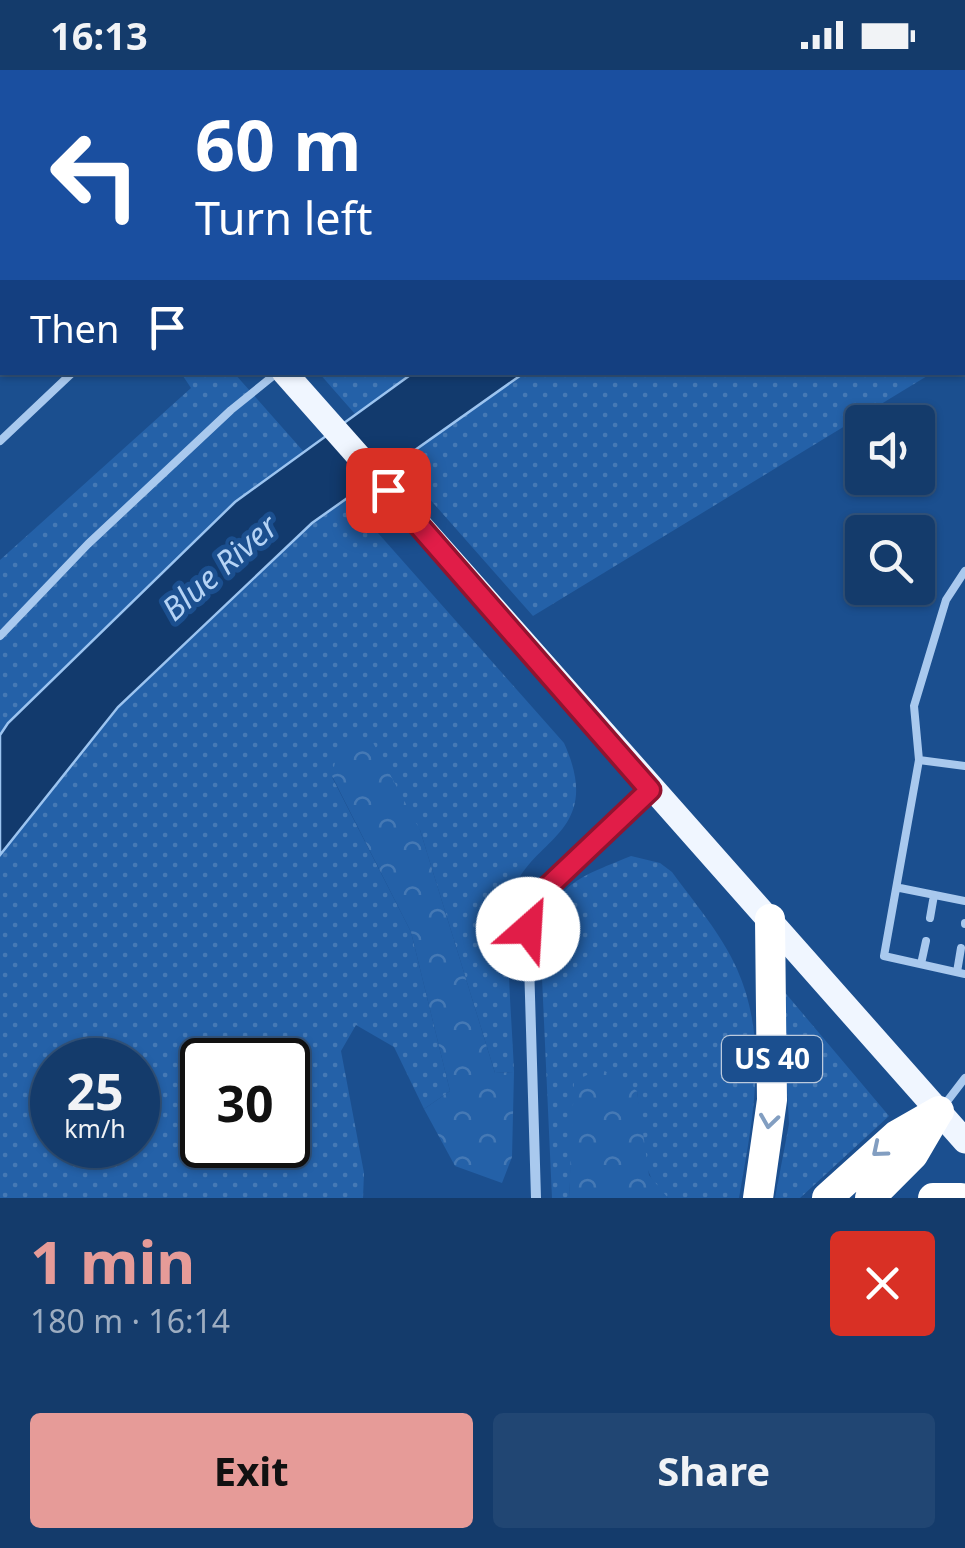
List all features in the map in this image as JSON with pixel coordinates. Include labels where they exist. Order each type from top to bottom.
[{"type":"highway","name":"US 40","points":[[758,1198],[772,1100],[770,919]]},
{"type":"highway","points":[[827,1198],[897,1134],[939,1111]]},
{"type":"highway","points":[[870,1198],[913,1155],[939,1111]]},
{"type":"highway","points":[[933,1198],[960,1198]]},
{"type":"main road","name":"US 40","points":[[284,375],[965,1141]]},
{"type":"street","points":[[536,1198],[528,929],[535,899],[650,790]]},
{"type":"lane","points":[[0,441],[70,375]]},
{"type":"lane","points":[[0,636],[88,544],[231,410],[277,375]]},
{"type":"lane","points":[[961,948],[961,973],[884,956],[900,888],[920,760],[914,706],[946,600],[965,571]]},
{"type":"lane","points":[[920,760],[965,766]]},
{"type":"lane","points":[[900,888],[965,901]]},
{"type":"lane","points":[[930,918],[934,895]]},
{"type":"lane","points":[[921,964],[926,941]]},
{"type":"lane","points":[[939,1111],[965,1078]]},
{"type":"green space","points":[[182,375],[236,375],[304,452],[235,502],[0,735],[0,560],[191,388]]},
{"type":"green space","points":[[321,375],[410,375],[355,414]]},
{"type":"green space","points":[[520,375],[929,375],[879,405],[845,405],[845,426],[533,616],[397,462]]},
{"type":"green space","points":[[347,498],[564,743],[575,775],[575,800],[569,819],[517,882],[511,903],[509,966],[514,1072],[495,1073],[420,830],[332,777],[411,932],[450,1091],[424,1109],[394,1047],[356,1025],[341,1051],[364,1173],[363,1198],[0,1198],[0,855],[118,707],[312,523]]},
{"type":"green space","points":[[371,739],[420,830],[495,1073],[514,1072],[512,1157],[502,1183],[455,1166],[424,1109],[450,1091],[411,932],[332,776],[340,740]]},
{"type":"green space","points":[[631,856],[660,863],[672,872],[724,944],[747,997],[756,1054],[755,1083],[739,1198],[668,1198],[658,1189],[646,1164],[637,1091],[572,1149],[569,1198],[552,1198],[540,934],[564,891],[586,875]]},
{"type":"green space","points":[[782,989],[889,1116],[800,1198],[775,1198],[789,1124]]},
{"type":"green space","points":[[600,1068],[637,1091],[649,1175],[668,1198],[569,1198],[574,1082]]},
{"type":"water","name":"Blue River","points":[[410,375],[521,375],[312,523],[118,707],[0,855],[0,735],[235,502]]},
{"type":"route","points":[[388,490],[650,790],[535,899],[528,929]]}]
